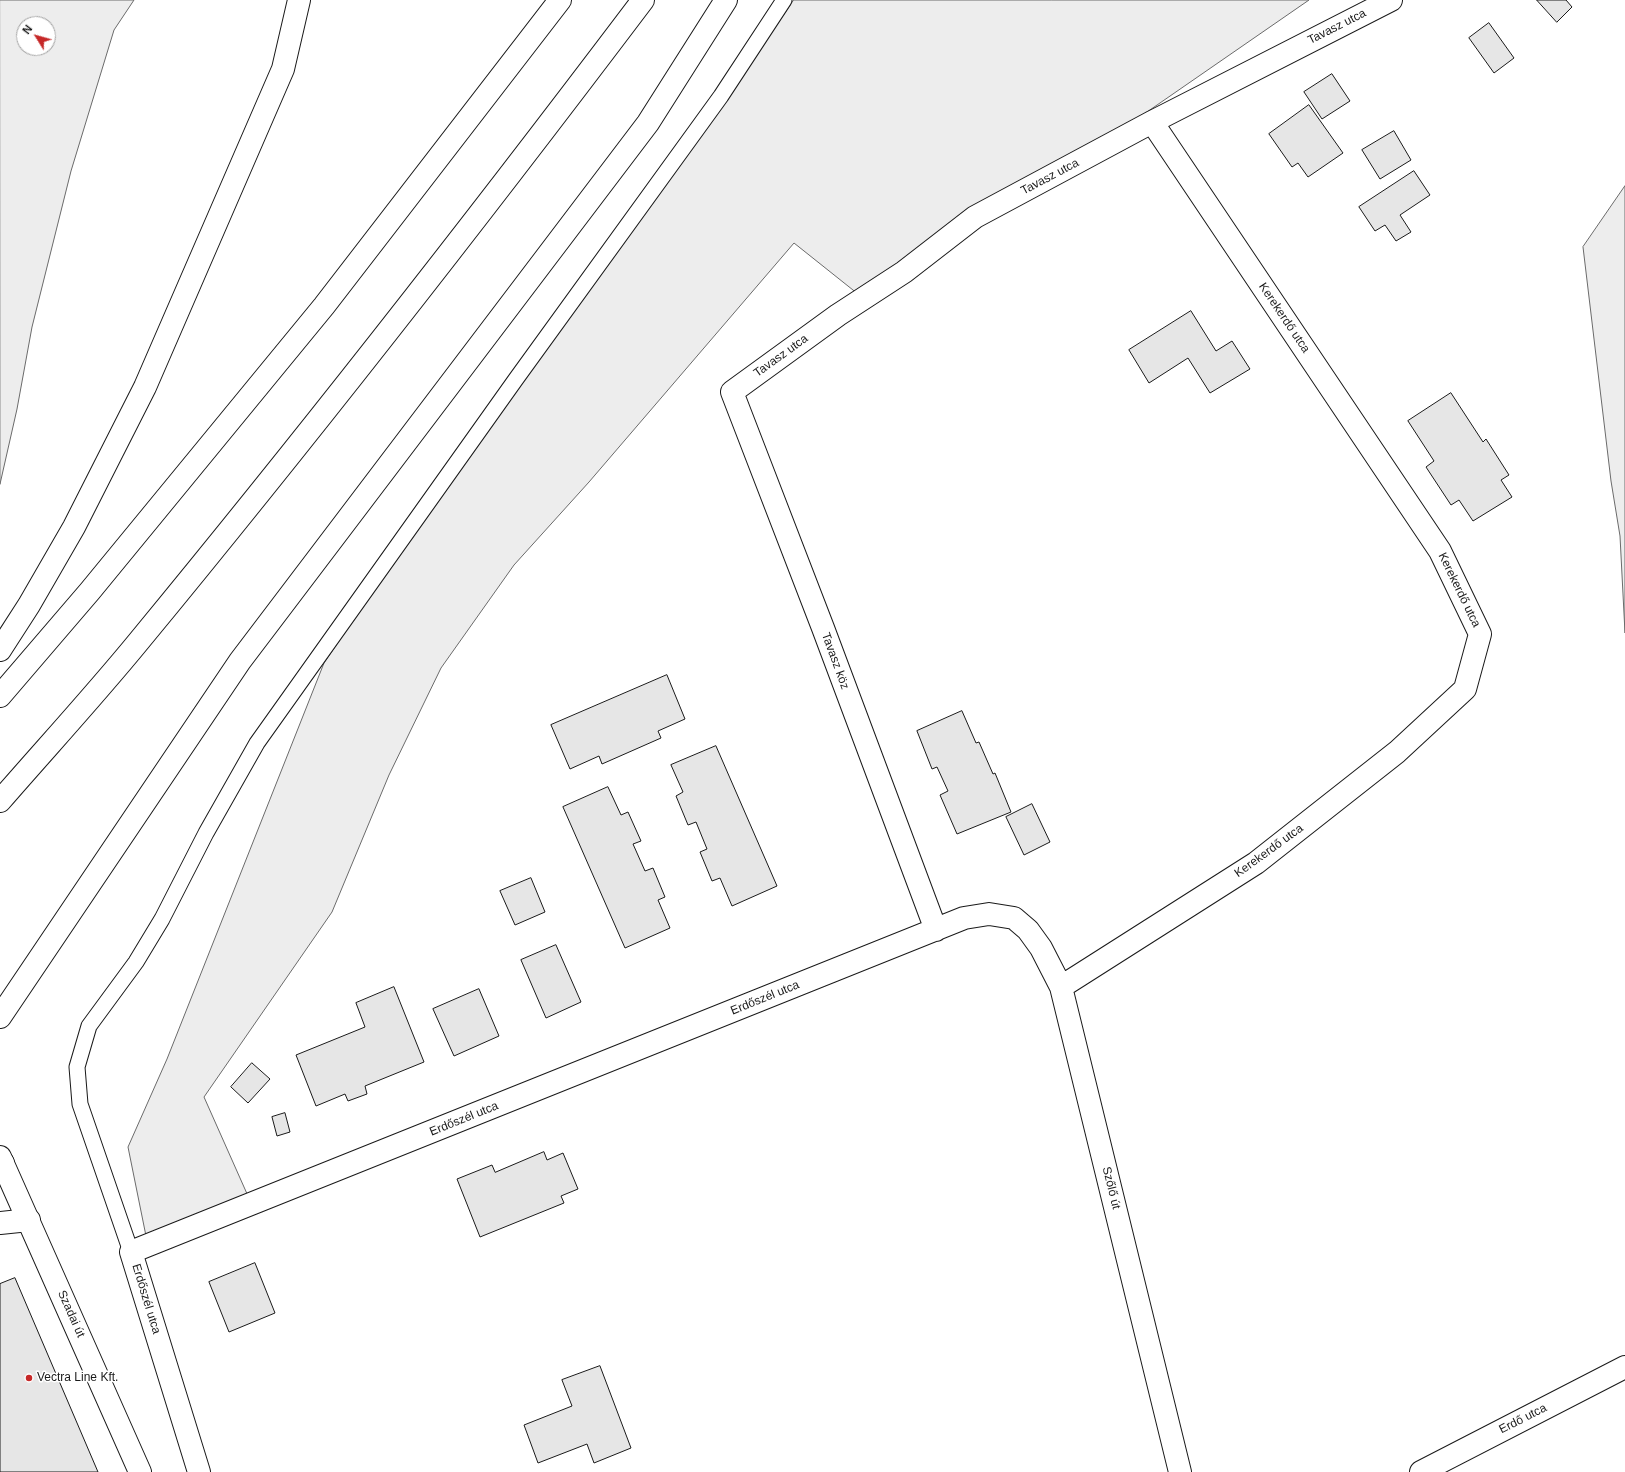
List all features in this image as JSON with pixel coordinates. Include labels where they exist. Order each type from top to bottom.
[{"type":"main road","points":[[0,650],[30,605],[74,527],[145,387],[283,68],[299,0]]},
{"type":"main road","points":[[0,696],[90,591],[324,306],[560,0]]},
{"type":"main road","points":[[0,801],[138,643],[361,365],[522,160],[643,0]]},
{"type":"main road","points":[[0,1017],[240,660],[648,123],[726,0]]},
{"type":"main road","name":"Tavasz utca","points":[[732,392],[838,315],[904,272],[975,217],[1152,122],[1391,0]]},
{"type":"main road","name":"Kerekerdő utca","points":[[1061,987],[1256,863],[1397,752],[1465,689],[1480,634],[1440,551],[1152,122]]},
{"type":"main road","name":"Tavasz köz","points":[[732,392],[823,628],[936,930]]},
{"type":"main road","name":"Erdőszél utca","points":[[199,1472],[131,1252],[964,918],[989,914],[1014,918]]},
{"type":"main road","name":"Szőlő út","points":[[1014,918],[1028,930],[1041,948],[1061,987],[1180,1472]]},
{"type":"main road","name":"Szadai út","points":[[1,1160],[140,1472]]},
{"type":"main road","points":[[0,1223],[29,1220]]},
{"type":"main road","name":"Erdő utca","points":[[1421,1472],[1625,1367]]},
{"type":"lane","points":[[131,1252],[80,1104],[77,1067],[89,1026],[136,962],[162,919],[206,833],[257,743],[516,379],[721,96],[784,0]]},
{"type":"shaded area","points":[[0,0],[134,0],[114,30],[71,171],[32,327],[17,409],[0,484]]},
{"type":"shaded area","points":[[794,0],[1309,0],[1131,123],[858,294],[794,243],[589,482],[514,565],[441,668],[389,775],[332,912],[204,1097],[248,1196],[146,1236],[128,1147],[167,1059],[324,663],[530,357],[709,124]]},
{"type":"shaded area","points":[[1625,186],[1625,633],[1620,536],[1611,481],[1583,247]]},
{"type":"building","points":[[1537,0],[1566,0],[1572,7],[1557,22]]},
{"type":"building","points":[[1489,23],[1514,58],[1494,73],[1469,38]]},
{"type":"building","points":[[1332,74],[1350,101],[1322,119],[1304,92]]},
{"type":"building","points":[[1309,105],[1343,153],[1308,177],[1298,163],[1292,167],[1269,134]]},
{"type":"building","points":[[1394,131],[1411,160],[1380,179],[1362,150]]},
{"type":"building","points":[[1414,171],[1430,195],[1400,215],[1411,232],[1396,241],[1385,225],[1375,231],[1359,207]]},
{"type":"building","points":[[1191,311],[1216,351],[1232,341],[1250,369],[1210,393],[1188,358],[1149,383],[1129,350]]},
{"type":"building","points":[[1451,393],[1483,442],[1486,439],[1509,475],[1501,480],[1512,497],[1473,521],[1459,500],[1451,505],[1426,467],[1434,461],[1408,421]]},
{"type":"building","points":[[667,675],[685,719],[658,731],[661,738],[602,764],[599,756],[570,769],[551,725]]},
{"type":"building","points":[[962,711],[976,743],[979,742],[993,774],[995,773],[1011,812],[957,834],[940,795],[948,791],[937,767],[932,769],[917,731]]},
{"type":"building","points":[[716,746],[777,886],[732,906],[720,878],[712,881],[700,852],[707,849],[696,822],[688,825],[676,796],[683,792],[671,765]]},
{"type":"building","points":[[608,787],[621,815],[628,812],[641,841],[633,844],[645,871],[653,868],[665,897],[658,900],[670,928],[625,948],[563,807]]},
{"type":"building","points":[[1032,804],[1050,842],[1024,855],[1006,817]]},
{"type":"building","points":[[531,878],[545,912],[515,925],[500,891]]},
{"type":"building","points":[[556,945],[581,1002],[546,1018],[521,960]]},
{"type":"building","points":[[394,987],[424,1062],[365,1086],[367,1094],[348,1101],[345,1094],[316,1106],[296,1055],[365,1027],[356,1003]]},
{"type":"building","points":[[479,989],[499,1036],[454,1056],[433,1009]]},
{"type":"building","points":[[252,1063],[270,1079],[248,1103],[231,1087]]},
{"type":"building","points":[[285,1113],[290,1132],[277,1136],[272,1117]]},
{"type":"building","points":[[544,1152],[547,1160],[563,1153],[578,1189],[561,1196],[564,1203],[480,1237],[457,1179],[492,1165],[495,1172]]},
{"type":"building","points":[[255,1263],[275,1313],[229,1332],[209,1282]]},
{"type":"building","name":"Vectra Line Kft.","points":[[15,1278],[98,1472],[0,1472],[0,1284]]},
{"type":"building","points":[[600,1366],[631,1448],[594,1463],[587,1444],[538,1463],[524,1425],[572,1406],[562,1380]]},
{"type":"place","name":"Vectra Line Kft.","points":[[29,1378]]}]
